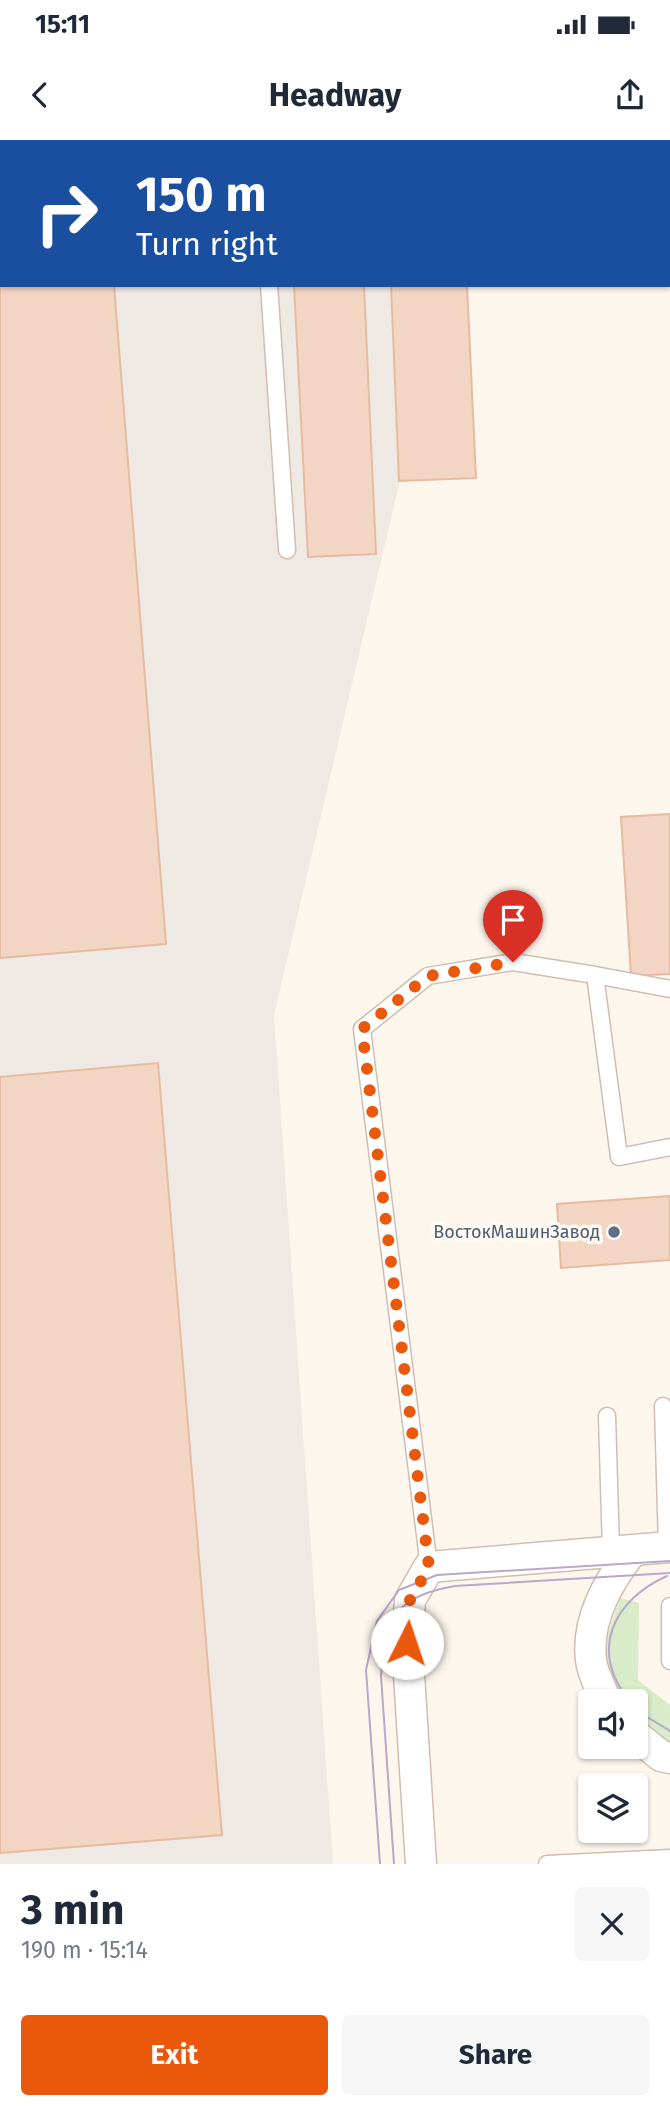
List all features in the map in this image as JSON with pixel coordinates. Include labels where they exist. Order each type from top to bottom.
[{"type":"street","points":[[421,1864],[407,1643],[410,1600],[429,1567],[669,1547]]},
{"type":"street","points":[[602,1689],[591,1661],[593,1623],[622,1550]]},
{"type":"street","points":[[648,1746],[660,1756],[670,1758]]},
{"type":"lane","points":[[269,287],[287,550]]},
{"type":"lane","points":[[429,1567],[362,1029],[428,976],[513,962],[670,989]]},
{"type":"lane","points":[[595,975],[619,1157],[670,1147]]},
{"type":"lane","points":[[663,1406],[669,1547]]},
{"type":"lane","points":[[607,1416],[622,1550]]},
{"type":"lane","points":[[670,1606],[670,1661]]},
{"type":"lane","points":[[547,1864],[670,1858]]},
{"type":"shaded area","points":[[0,287],[446,287],[274,1015],[333,1864],[0,1864]]},
{"type":"green space","points":[[620,1598],[639,1603],[638,1680],[670,1705],[670,1742],[648,1725],[648,1689],[613,1688],[605,1663],[611,1625]]},
{"type":"building","points":[[0,287],[114,287],[166,944],[0,958]]},
{"type":"building","points":[[294,287],[364,287],[376,554],[308,557]]},
{"type":"building","points":[[391,287],[467,287],[476,478],[399,481]]},
{"type":"building","points":[[670,814],[670,974],[631,976],[621,817]]},
{"type":"building","points":[[158,1063],[222,1835],[0,1853],[0,1077]]},
{"type":"building","name":"ВостокМашинЗавод","points":[[670,1196],[670,1260],[561,1268],[557,1204]]},
{"type":"tram line","points":[[380,1864],[366,1670],[377,1621],[399,1590],[437,1575],[670,1561]]},
{"type":"tram line","points":[[394,1864],[381,1676],[386,1639],[397,1613],[419,1596],[455,1586],[670,1573]]},
{"type":"tram line","points":[[621,1689],[610,1664],[609,1646],[613,1629],[620,1613],[633,1599],[648,1586],[667,1576]]},
{"type":"tram line","points":[[648,1718],[670,1731]]},
{"type":"place","name":"ВостокМашинЗавод","points":[[614,1232]]},
{"type":"route","points":[[407,1643],[410,1600],[429,1567],[362,1029],[428,976],[513,962]]}]
